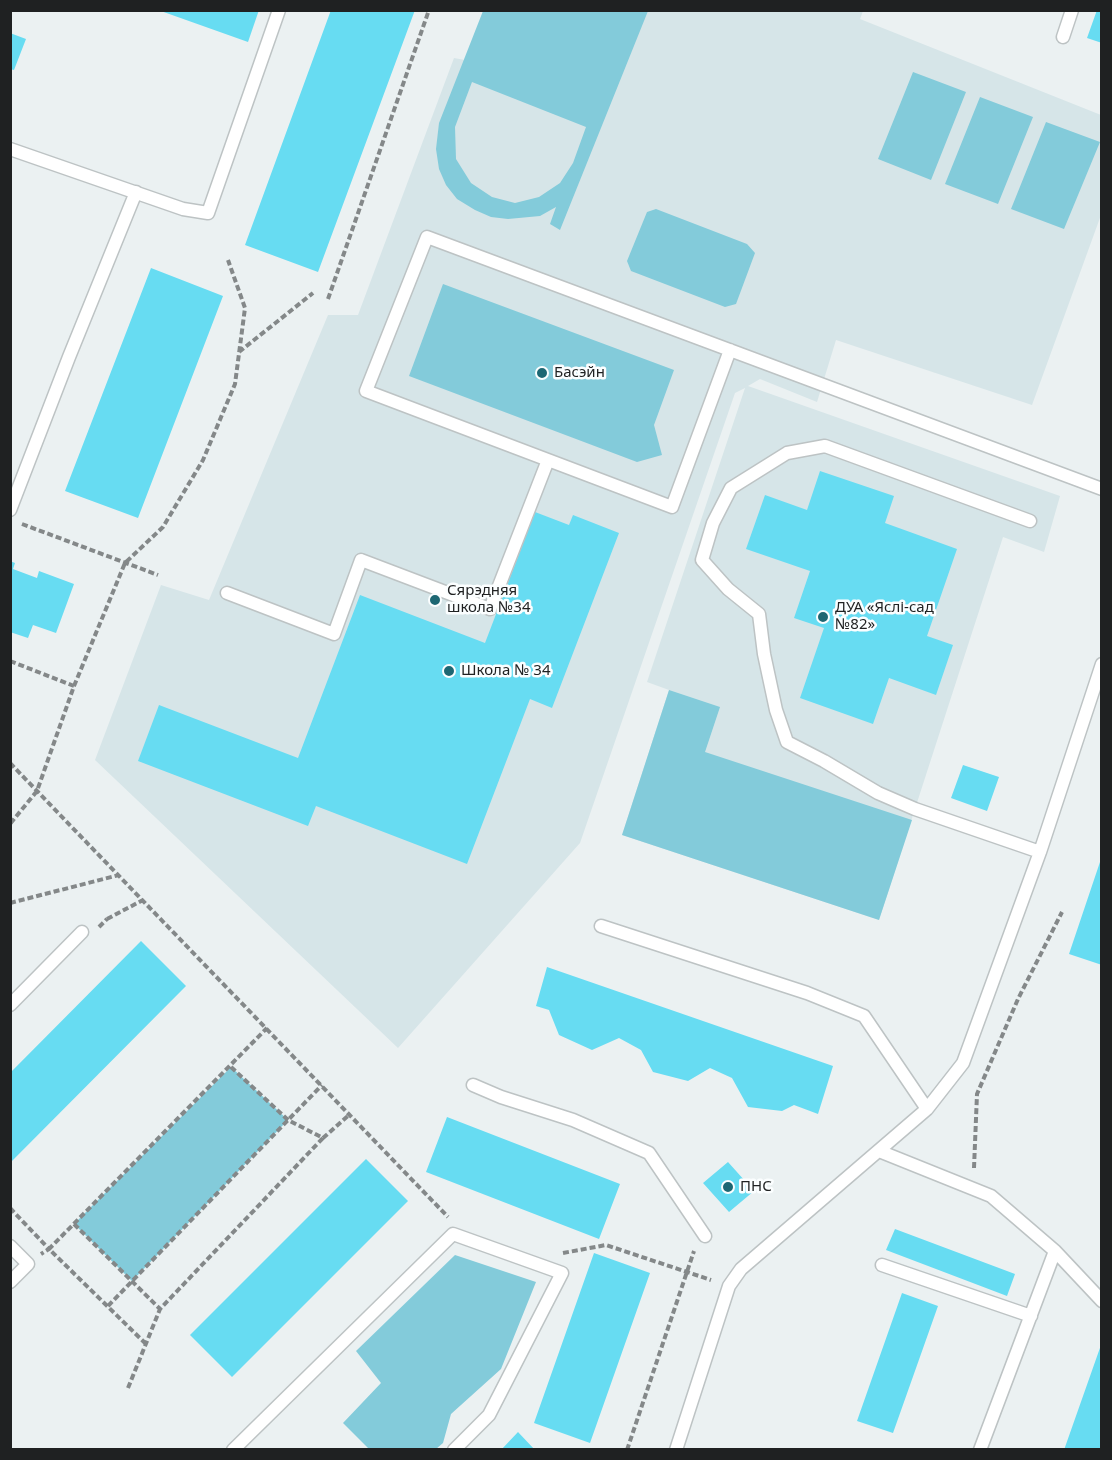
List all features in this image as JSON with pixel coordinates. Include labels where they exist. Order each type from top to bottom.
[{"type":"lane","points":[[10,149],[183,209],[208,213],[279,10]]},
{"type":"lane","points":[[1063,37],[1072,10]]},
{"type":"lane","points":[[10,510],[136,192]]},
{"type":"lane","points":[[730,350],[672,507],[366,391],[427,237],[730,350],[1101,489]]},
{"type":"lane","points":[[1030,521],[825,446],[787,453],[731,488],[713,523],[702,560],[728,589],[759,614],[771,687],[786,742],[824,761],[878,793],[915,809],[1040,852]]},
{"type":"lane","points":[[227,592],[334,634],[361,560],[490,609],[548,460]]},
{"type":"lane","points":[[676,1449],[729,1286],[741,1269],[927,1109],[963,1063],[1040,852],[1101,664]]},
{"type":"lane","points":[[601,926],[807,993],[864,1016],[927,1109]]},
{"type":"lane","points":[[11,1005],[82,932]]},
{"type":"lane","points":[[473,1085],[501,1097],[573,1120],[649,1153],[705,1236]]},
{"type":"lane","points":[[879,1151],[991,1196],[1055,1251],[1101,1301]]},
{"type":"lane","points":[[233,1449],[453,1234],[562,1273],[489,1415],[454,1449]]},
{"type":"lane","points":[[10,1246],[28,1264],[10,1282]]},
{"type":"lane","points":[[980,1449],[1055,1251]]},
{"type":"lane","points":[[882,1265],[1031,1316]]},
{"type":"path","points":[[328,299],[429,10]]},
{"type":"path","points":[[10,824],[38,791],[74,686],[125,563],[163,527],[203,460],[235,384],[245,308],[228,260]]},
{"type":"path","points":[[239,352],[313,293]]},
{"type":"path","points":[[21,524],[158,575]]},
{"type":"path","points":[[10,662],[74,686]]},
{"type":"path","points":[[10,763],[451,1219]]},
{"type":"path","points":[[10,903],[120,875]]},
{"type":"path","points":[[82,932],[143,900]]},
{"type":"path","points":[[973,1189],[976,1094],[1018,999],[1062,912]]},
{"type":"path","points":[[28,1264],[49,1249],[267,1028]]},
{"type":"path","points":[[231,1067],[288,1120],[323,1138]]},
{"type":"path","points":[[108,1306],[322,1085]]},
{"type":"path","points":[[128,1388],[160,1309],[323,1138],[350,1114]]},
{"type":"path","points":[[10,1208],[146,1344]]},
{"type":"path","points":[[74,1224],[160,1309]]},
{"type":"path","points":[[627,1449],[695,1248],[705,1236]]},
{"type":"path","points":[[560,1254],[606,1245],[729,1286]]},
{"type":"shaded area","points":[[483,11],[648,11],[560,230],[550,224],[556,207],[540,216],[508,219],[491,217],[457,199],[446,185],[439,169],[436,149],[439,123]],"holes":[[[472,82],[586,127],[573,163],[560,183],[539,197],[515,203],[492,197],[471,183],[456,159],[455,127]]]},
{"type":"shaded area","points":[[484,11],[863,11],[860,19],[1101,115],[1101,215],[1032,405],[836,340],[817,402],[760,379],[748,386],[1060,496],[1044,552],[1003,537],[879,920],[622,835],[669,690],[647,682],[745,388],[735,393],[580,843],[398,1048],[95,760],[161,585],[209,600],[328,315],[358,315],[454,58],[465,60]]},
{"type":"shaded area","points":[[913,72],[966,92],[931,180],[878,159]]},
{"type":"shaded area","points":[[980,97],[1033,117],[998,204],[945,184]]},
{"type":"shaded area","points":[[1046,122],[1100,142],[1064,229],[1011,209]]},
{"type":"shaded area","points":[[656,209],[747,244],[755,253],[736,304],[725,307],[631,271],[627,261],[647,212]]},
{"type":"shaded area","name":"Басэйн","points":[[443,284],[674,370],[654,425],[662,455],[637,462],[409,376]]},
{"type":"shaded area","points":[[669,690],[720,707],[705,752],[912,820],[879,920],[622,835]]},
{"type":"shaded area","points":[[231,1067],[288,1120],[132,1281],[74,1224]]},
{"type":"shaded area","points":[[455,1255],[536,1282],[501,1369],[451,1414],[443,1443],[436,1449],[369,1449],[343,1423],[381,1383],[356,1351]]},
{"type":"building","points":[[158,10],[259,10],[248,42]]},
{"type":"building","points":[[331,10],[415,10],[318,272],[245,245]]},
{"type":"building","points":[[1097,10],[1102,10],[1102,43],[1087,38]]},
{"type":"building","points":[[10,33],[26,39],[14,70],[10,69]]},
{"type":"building","points":[[151,268],[223,296],[138,518],[65,491]]},
{"type":"building","name":"ДУА «Яслі-сад №82»","points":[[820,471],[894,496],[885,523],[957,549],[927,636],[953,645],[936,695],[889,678],[873,724],[800,698],[824,628],[794,618],[810,571],[746,549],[765,495],[807,510]]},
{"type":"building","name":"Школа № 34","points":[[535,512],[569,525],[573,515],[619,533],[552,708],[530,699],[467,864],[316,806],[308,826],[138,761],[159,705],[298,758],[360,595],[485,643]]},
{"type":"building","points":[[10,561],[15,563],[13,569],[37,578],[39,571],[74,584],[56,633],[33,625],[28,638],[10,632]]},
{"type":"building","points":[[963,765],[999,777],[987,811],[951,798]]},
{"type":"building","points":[[1102,859],[1102,965],[1069,954]]},
{"type":"building","points":[[141,941],[186,986],[10,1163],[10,1073]]},
{"type":"building","points":[[547,967],[833,1066],[818,1114],[794,1105],[782,1111],[748,1107],[732,1078],[710,1068],[688,1081],[653,1072],[641,1050],[619,1038],[592,1050],[559,1035],[549,1010],[536,1006]]},
{"type":"building","points":[[447,1117],[620,1184],[599,1239],[426,1172]]},
{"type":"building","points":[[366,1159],[408,1201],[232,1377],[190,1335]]},
{"type":"building","name":"ПНС","points":[[728,1162],[754,1191],[729,1212],[703,1183]]},
{"type":"building","points":[[895,1229],[1015,1274],[1007,1296],[886,1250]]},
{"type":"building","points":[[594,1253],[650,1273],[590,1443],[534,1423]]},
{"type":"building","points":[[902,1293],[938,1306],[893,1433],[857,1421]]},
{"type":"building","points":[[1101,1345],[1102,1450],[1064,1450]]},
{"type":"building","points":[[518,1432],[535,1450],[501,1450]]},
{"type":"place","name":"Басэйн","points":[[542,373]]},
{"type":"place","name":"Сярэдняя школа №34","points":[[435,600]]},
{"type":"place","name":"ДУА «Яслі-сад №82»","points":[[823,617]]},
{"type":"place","name":"Школа № 34","points":[[449,671]]},
{"type":"place","name":"ПНС","points":[[728,1187]]}]
